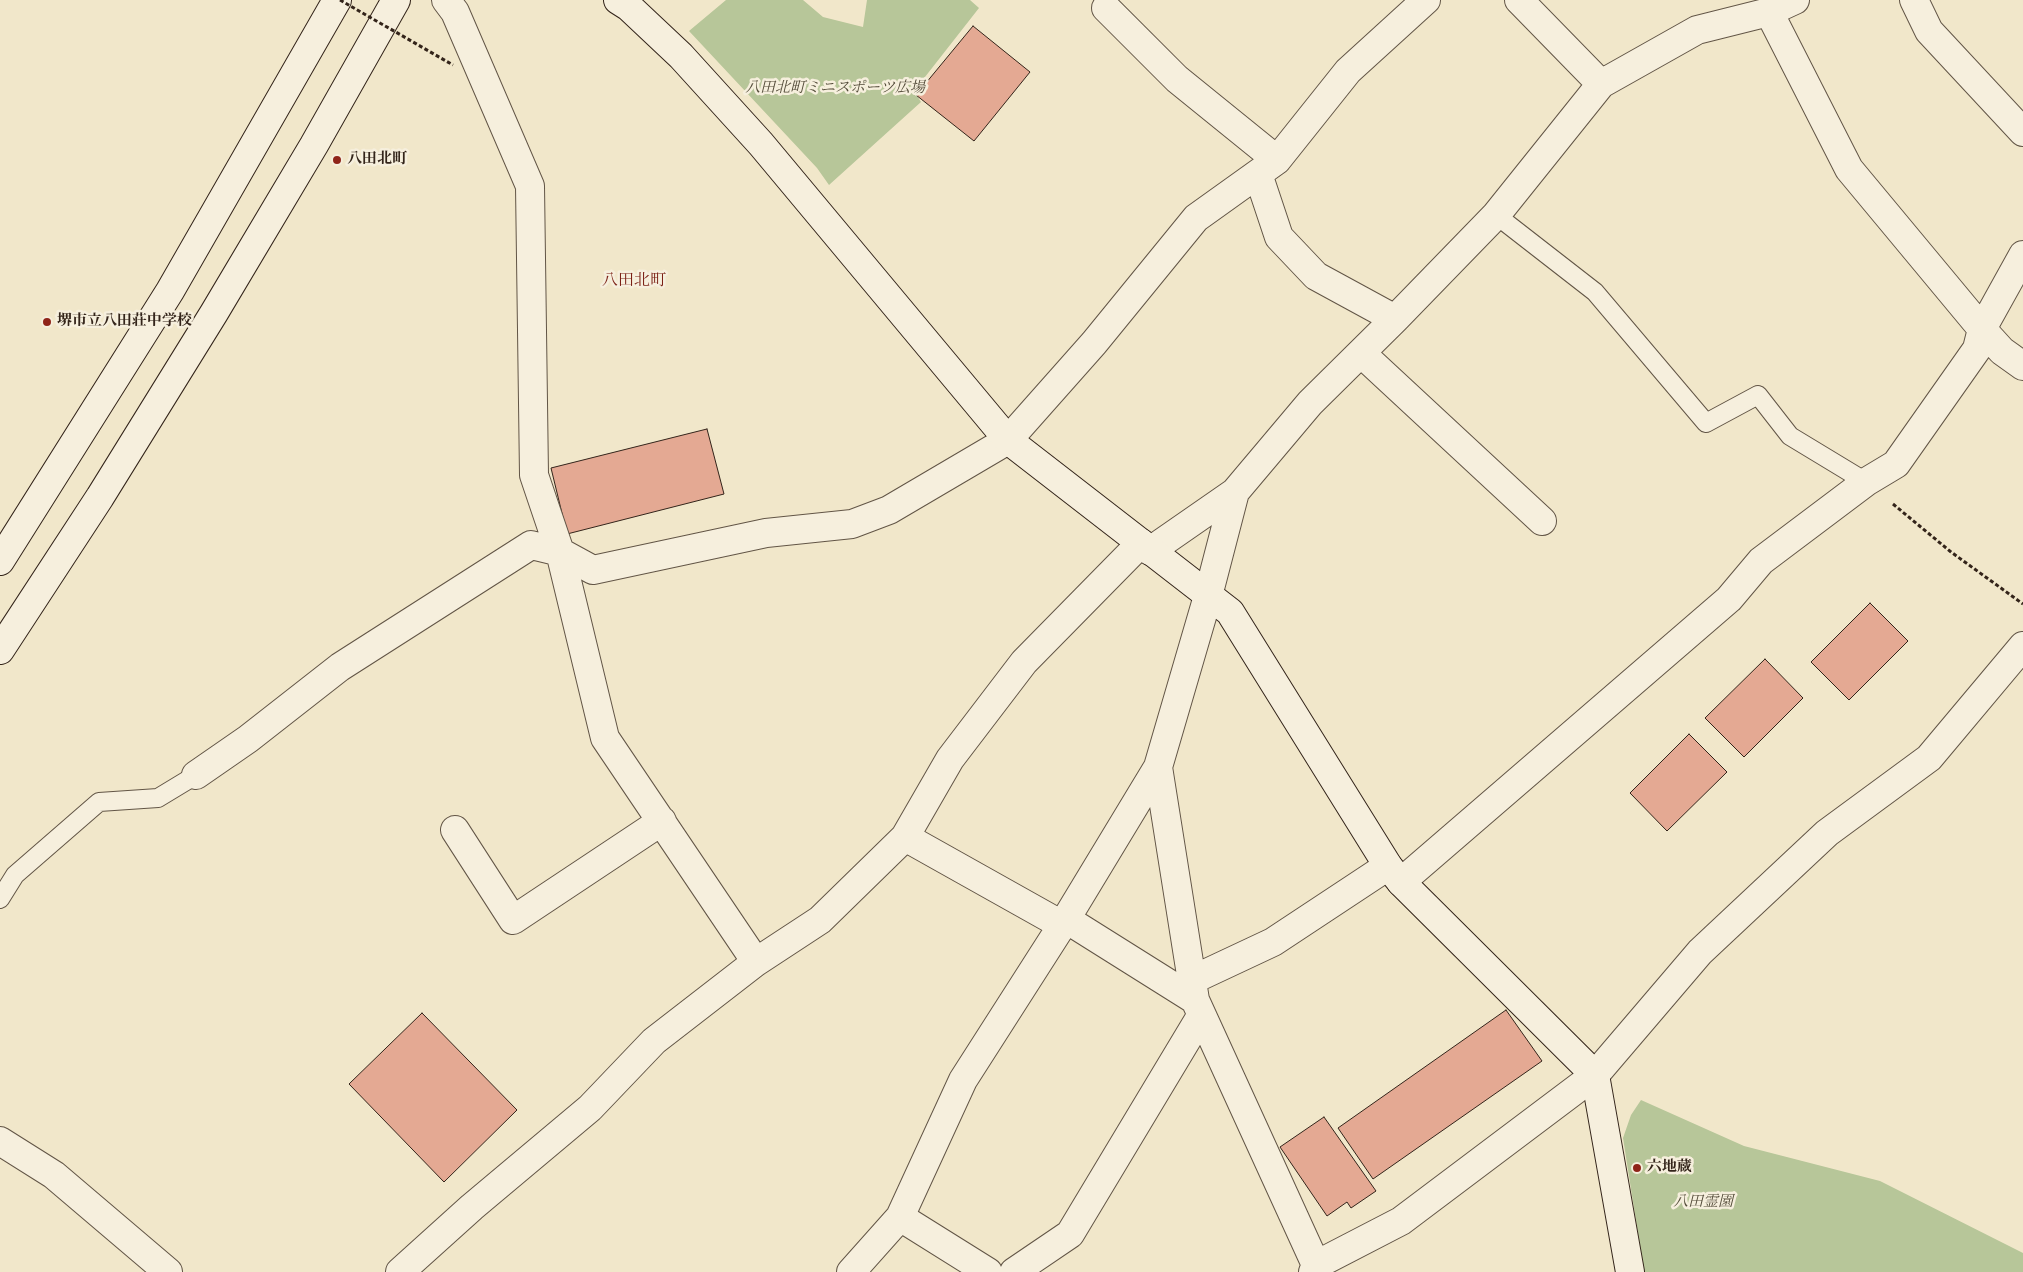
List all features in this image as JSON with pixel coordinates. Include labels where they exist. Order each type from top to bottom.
[{"type":"street","points":[[0,561],[170,291],[338,0]]},
{"type":"street","points":[[0,650],[100,497],[214,313],[314,145],[396,0]]},
{"type":"street","points":[[446,0],[454,12],[530,186],[534,475],[560,552],[606,738],[756,962]]},
{"type":"street","points":[[618,0],[629,7],[681,56],[761,144],[1008,440],[1230,612],[1395,874],[1595,1076],[1630,1272]]},
{"type":"street","points":[[196,775],[248,740],[340,667],[530,545],[560,552],[593,570],[766,533],[852,524],[889,510],[1008,440],[1094,344],[1196,218],[1268,167],[1348,72],[1426,0]]},
{"type":"street","points":[[1519,0],[1601,84]]},
{"type":"street","points":[[400,1272],[472,1207],[590,1108],[654,1041],[756,962],[820,920],[905,837],[950,759],[1024,662],[1145,547],[1235,492],[1310,402],[1395,319],[1496,214],[1601,84],[1697,30],[1768,12],[1795,0]]},
{"type":"street","points":[[1914,0],[1929,31],[2023,132]]},
{"type":"street","points":[[1106,8],[1268,167],[1280,237],[1316,276],[1395,319]]},
{"type":"street","points":[[1768,12],[1849,169],[1982,329],[2002,351],[2023,366]]},
{"type":"street","points":[[1014,1272],[1070,1234],[1196,999],[1273,942],[1395,874],[1729,598],[1761,561],[1866,482],[1896,464],[1977,349],[1982,329],[2023,255]]},
{"type":"street","points":[[1360,353],[1542,520]]},
{"type":"street","points":[[852,1272],[900,1217],[963,1080],[1064,922],[1158,767],[1208,596],[1235,492]]},
{"type":"street","points":[[1158,767],[1196,999],[1314,1268],[1401,1221],[1595,1076],[1700,952],[1827,833],[1929,758],[2021,652]]},
{"type":"street","points":[[455,830],[512,920],[662,821]]},
{"type":"street","points":[[905,837],[1064,922],[1196,999]]},
{"type":"street","points":[[0,1141],[54,1175],[168,1272]]},
{"type":"street","points":[[900,1217],[988,1272]]},
{"type":"lane","points":[[1496,214],[1595,292],[1706,423],[1758,395],[1790,436],[1866,482]]},
{"type":"lane","points":[[0,899],[15,875],[99,802],[158,798],[196,775]]},
{"type":"path","points":[[338,0],[453,64]]},
{"type":"path","points":[[1866,482],[1951,552],[2023,604]]},
{"type":"green space","name":"八田北町ミニスポーツ広場","points":[[726,0],[803,0],[823,17],[863,27],[867,0],[970,0],[979,8],[914,91],[921,102],[829,185],[817,168],[689,31]]},
{"type":"green space","name":"八田霊園","points":[[1641,1100],[1744,1146],[1880,1181],[2023,1253],[2023,1272],[1644,1272],[1623,1138],[1631,1115]]},
{"type":"building","points":[[973,26],[1030,72],[974,141],[916,95]]},
{"type":"building","points":[[707,429],[724,494],[567,534],[551,468]]},
{"type":"building","points":[[1870,603],[1908,641],[1849,700],[1811,662]]},
{"type":"building","points":[[1765,659],[1803,698],[1744,757],[1705,718]]},
{"type":"building","points":[[1689,734],[1727,772],[1667,831],[1630,793]]},
{"type":"building","points":[[1506,1010],[1542,1061],[1373,1179],[1338,1128]]},
{"type":"building","points":[[422,1013],[517,1110],[444,1182],[349,1084]]},
{"type":"building","points":[[1324,1117],[1376,1191],[1351,1208],[1347,1202],[1327,1216],[1280,1147]]},
{"type":"place","name":"八田北町","points":[[337,160]]},
{"type":"place","name":"堺市立八田荘中学校","points":[[47,322]]},
{"type":"place","name":"六地蔵","points":[[1637,1168]]},
{"type":"district","name":"八田北町","points":[[634,282]]}]
